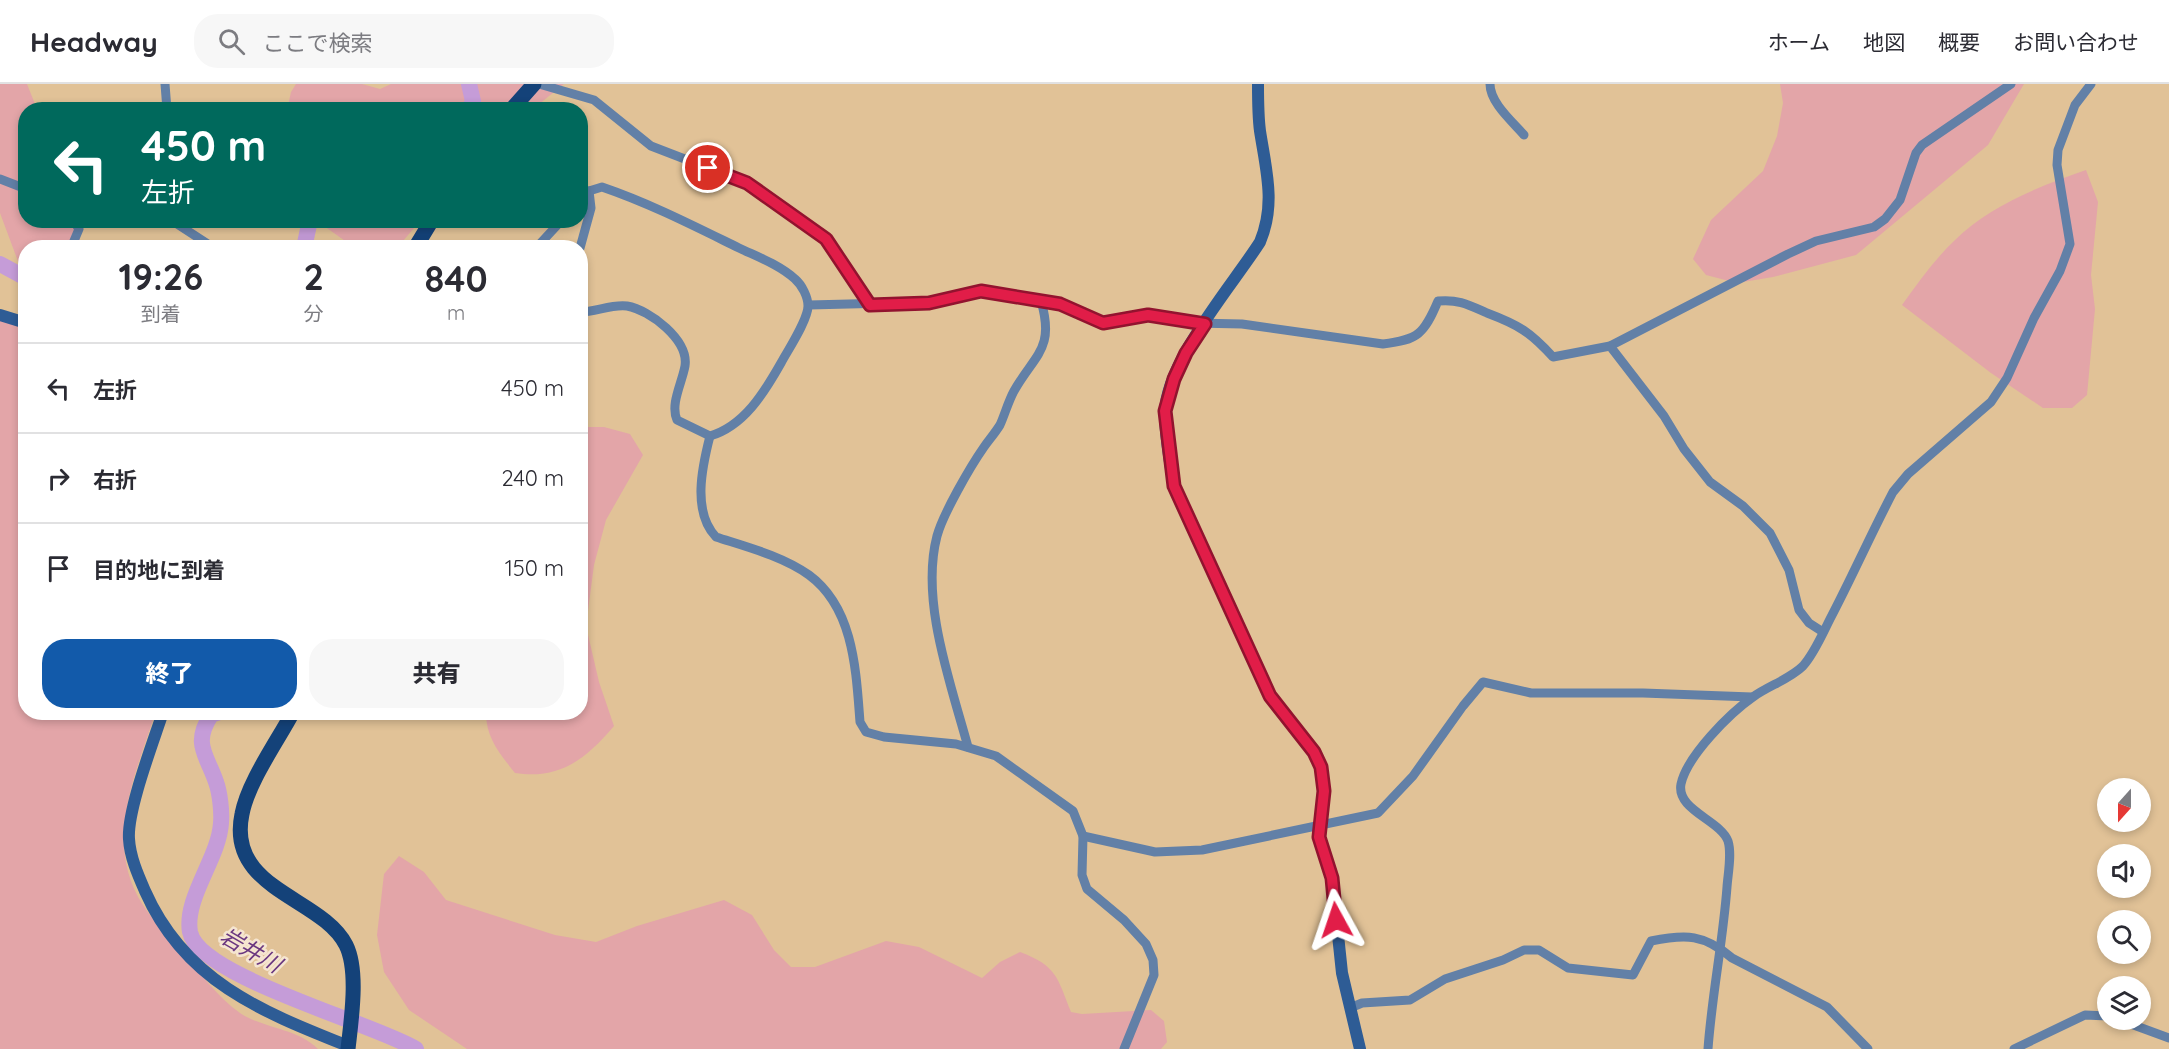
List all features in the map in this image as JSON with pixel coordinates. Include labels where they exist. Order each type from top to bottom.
[{"type":"main road","points":[[518,102],[534,84]]},
{"type":"main road","points":[[289,720],[248,795],[241,820],[242,847],[248,860],[266,880],[332,928],[346,944],[352,964],[348,1044]]},
{"type":"street","points":[[165,84],[166,102]]},
{"type":"street","points":[[539,84],[594,100],[651,146],[747,183],[826,239],[870,305]]},
{"type":"street","points":[[1258,84],[1260,129],[1268,174],[1268,224],[1256,250],[1186,353],[1174,379],[1165,411],[1174,486],[1270,696],[1314,752],[1321,767],[1324,791],[1319,837],[1332,878],[1342,974],[1360,1049]]},
{"type":"street","points":[[1490,84],[1490,91],[1498,104],[1524,135]]},
{"type":"street","points":[[809,305],[929,303],[981,291],[1060,304],[1103,323],[1148,315],[1205,324],[1242,324],[1383,344],[1406,341],[1427,327],[1438,301],[1454,299],[1518,324],[1553,357],[1610,346],[1797,249],[1816,241],[1874,227],[1885,219],[1900,200],[1916,153],[1922,145],[2011,84]]},
{"type":"street","points":[[1708,1049],[1711,1003],[1721,948],[1730,863],[1728,841],[1718,828],[1684,799],[1680,791],[1682,781],[1707,739],[1752,697],[1803,666],[1823,632],[1893,492],[1908,474],[1991,402],[2007,378],[2034,318],[2060,271],[2070,244],[2057,165],[2058,150],[2075,105],[2091,84]]},
{"type":"street","points":[[0,179],[18,186]]},
{"type":"street","points":[[588,219],[591,208],[589,191],[602,186],[638,199],[779,268],[796,279],[805,290],[809,305],[798,332],[771,381],[739,423],[727,431],[710,436],[677,420],[673,413],[685,363],[684,351],[670,333],[647,314],[628,306],[588,311]]},
{"type":"street","points":[[183,228],[202,240]]},
{"type":"street","points":[[543,240],[555,228]]},
{"type":"street","points":[[968,747],[944,660],[933,594],[933,562],[937,536],[982,449],[999,426],[1012,394],[1036,361],[1046,334],[1046,319],[1041,301]]},
{"type":"street","points":[[0,315],[18,321]]},
{"type":"street","points":[[1610,346],[1664,416],[1684,449],[1710,482],[1743,506],[1770,533],[1789,570],[1799,610],[1809,623],[1823,632]]},
{"type":"street","points":[[710,436],[701,498],[702,515],[707,528],[716,537],[793,566],[810,576],[827,593],[840,612],[851,646],[861,722],[866,732],[884,737],[968,747],[996,756],[1050,792],[1073,811],[1083,836],[1082,876],[1087,889],[1124,920],[1146,944],[1153,960],[1154,975],[1124,1049]]},
{"type":"street","points":[[1083,836],[1155,852],[1202,850],[1378,813],[1402,790],[1483,682],[1531,693],[1643,693],[1752,697]]},
{"type":"street","points":[[161,720],[130,818],[129,840],[136,872],[154,911],[180,947],[211,977],[240,998],[268,1014],[348,1044]]},
{"type":"street","points":[[1350,1008],[1362,1003],[1410,1000],[1445,979],[1503,960],[1524,950],[1539,950],[1568,968],[1633,975],[1652,940],[1682,935],[1697,937],[1721,948],[1732,958],[1827,1007],[1868,1049]]},
{"type":"street","points":[[2013,1049],[2085,1015],[2097,1016]]},
{"type":"street","points":[[2147,1030],[2169,1038]]},
{"type":"shaded area","points":[[0,84],[27,84],[34,102],[18,102],[18,228],[78,228],[80,240],[18,240],[18,261],[0,213]]},
{"type":"shaded area","points":[[296,84],[362,84],[380,89],[391,84],[564,84],[542,102],[289,102]]},
{"type":"shaded area","points":[[1780,84],[2024,84],[1988,145],[1856,255],[1773,277],[1737,283],[1706,275],[1693,259],[1711,220],[1763,171],[1777,136],[1783,103]]},
{"type":"shaded area","points":[[2086,170],[2098,202],[2091,275],[2095,309],[2087,395],[2072,408],[2043,408],[1991,373],[1902,305],[1947,248],[1983,217],[2033,190]]},
{"type":"shaded area","points":[[327,228],[414,228],[404,240],[344,240]]},
{"type":"shaded area","points":[[0,318],[18,324],[18,720],[153,720],[126,810],[125,858],[131,882],[152,917],[224,1000],[249,1018],[300,1037],[318,1049],[0,1049]]},
{"type":"shaded area","points":[[588,427],[604,427],[630,434],[643,455],[606,520],[594,565],[588,611]]},
{"type":"shaded area","points":[[588,635],[599,682],[614,726],[593,748],[559,770],[546,773],[515,773],[491,738],[487,720],[588,720]]},
{"type":"shaded area","points":[[399,856],[424,872],[446,900],[555,935],[596,942],[637,926],[724,900],[752,915],[774,950],[791,967],[815,967],[886,941],[919,947],[982,978],[1000,962],[1020,952],[1042,962],[1049,968],[1058,981],[1071,1012],[1082,1014],[1151,1010],[1164,1021],[1167,1042],[1161,1049],[467,1049],[409,1010],[384,972],[377,935],[384,874]]},
{"type":"waterway","points":[[469,84],[473,102]]},
{"type":"waterway","points":[[306,240],[308,228]]},
{"type":"waterway","name":"岩井川","points":[[0,264],[18,274]]},
{"type":"waterway","name":"岩井川","points":[[208,720],[202,734],[202,742],[205,757],[219,792],[221,823],[219,836],[192,906],[190,932],[201,949],[223,966],[291,998],[416,1049]]},
{"type":"route","points":[[708,168],[747,183],[826,239],[870,305],[929,303],[968,292],[981,291],[1060,304],[1103,323],[1148,315],[1169,316],[1205,324],[1196,335],[1174,379],[1165,411],[1174,486],[1270,696],[1314,752],[1321,767],[1324,791],[1319,837],[1327,856],[1332,878],[1336,920]]}]
